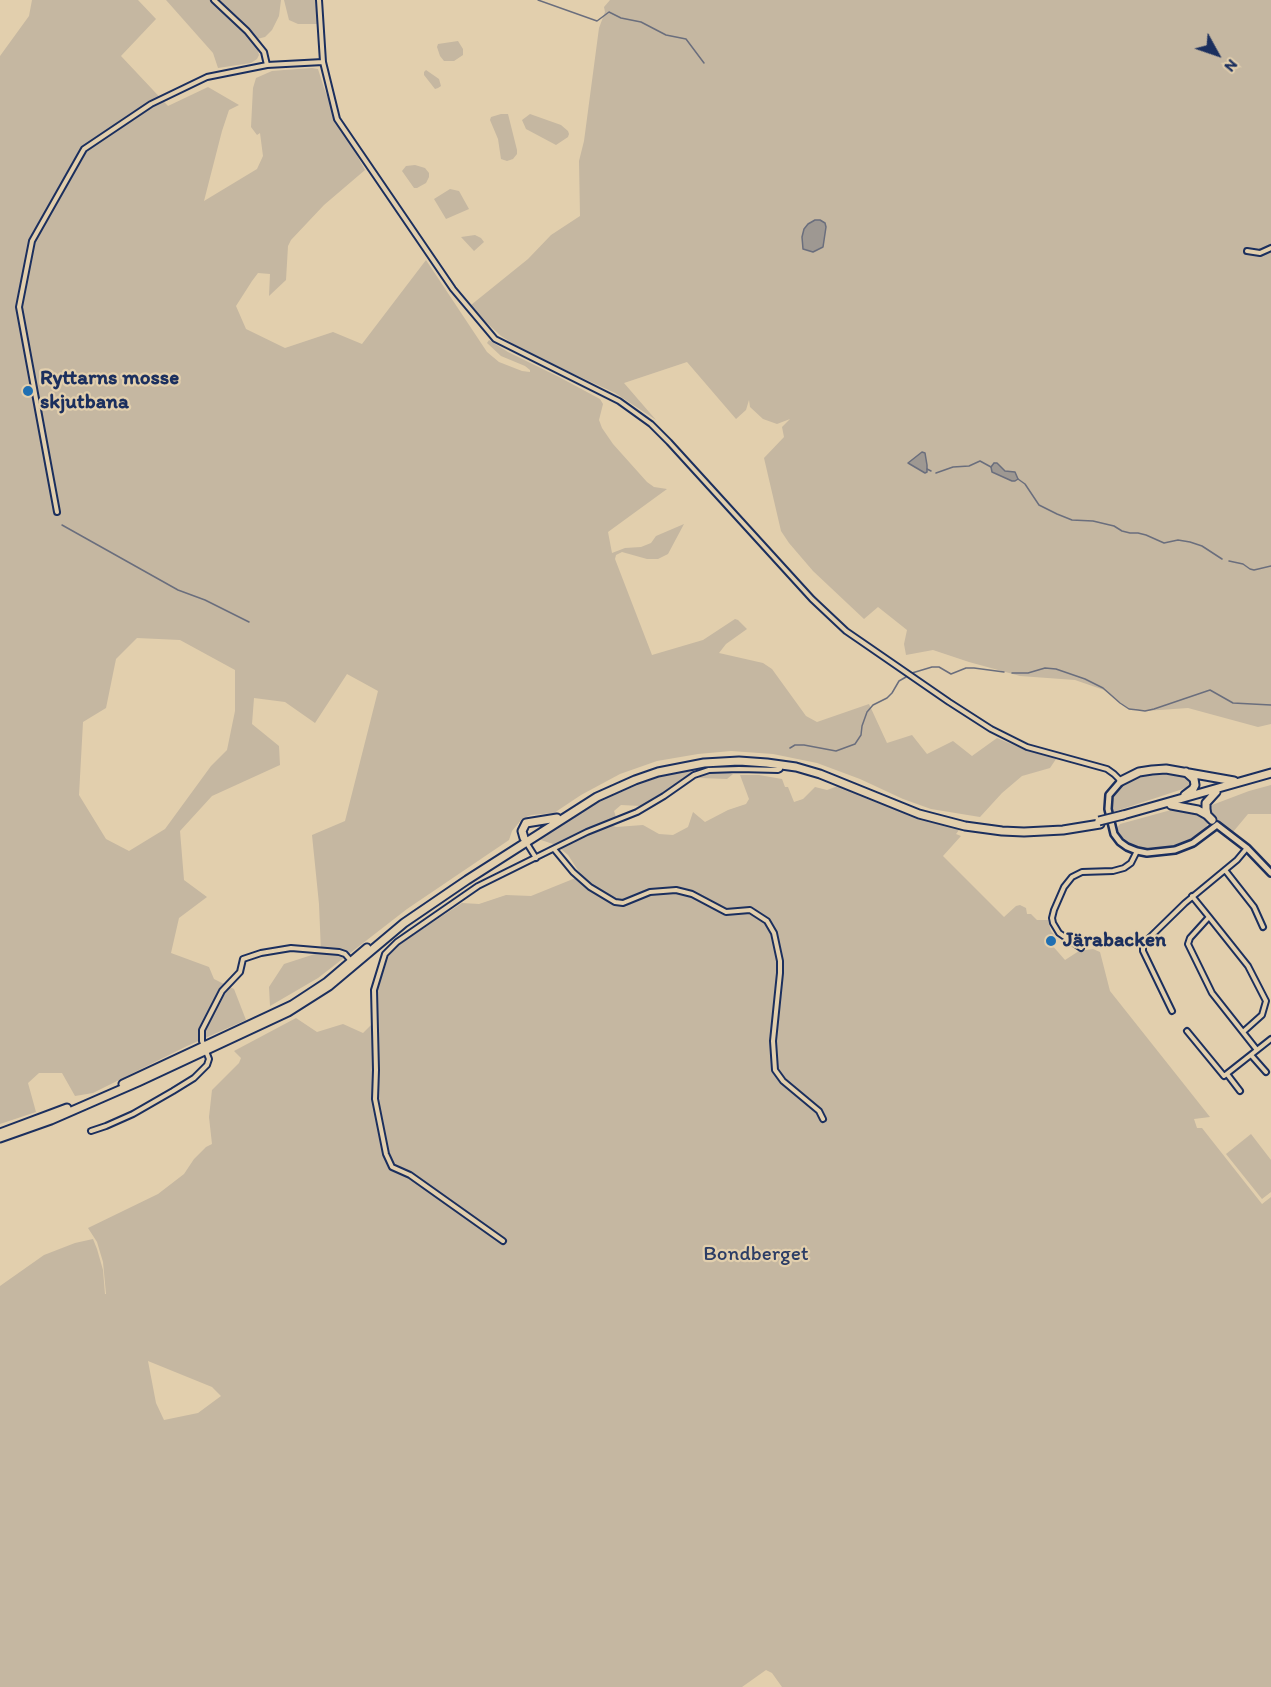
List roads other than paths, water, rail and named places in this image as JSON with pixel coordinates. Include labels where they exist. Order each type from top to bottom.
[{"type":"highway","points":[[0,1133],[104,1093],[288,1012],[316,996],[418,913],[557,818],[594,794],[645,772],[689,761],[741,758],[783,761],[821,770],[918,809],[963,821],[1001,827],[1029,828],[1099,822]]},
{"type":"highway","points":[[0,1138],[51,1120],[292,1005],[313,992],[407,915],[597,797],[647,776],[688,765],[720,762],[780,765],[826,776],[919,814],[965,826],[1024,832],[1063,830],[1123,817],[1271,775]]},
{"type":"highway","points":[[1121,781],[1133,774],[1152,770],[1173,770],[1240,782]]},
{"type":"highway","points":[[1182,798],[1195,785],[1194,779],[1186,772]]},
{"type":"highway","points":[[1123,817],[1182,798],[1271,775]]},
{"type":"highway","points":[[1212,820],[1206,803],[1216,792]]},
{"type":"highway","points":[[1171,805],[1193,809],[1212,820]]},
{"type":"highway","points":[[525,840],[522,831],[526,824],[557,818]]},
{"type":"street","points":[[214,0],[247,31],[264,52],[267,65]]},
{"type":"street","points":[[319,0],[323,63],[338,119],[453,289],[495,339],[619,401],[651,424],[812,599],[846,631],[870,648],[991,729],[1027,747],[1107,769],[1114,774],[1121,781],[1112,790],[1107,803],[1113,831],[1119,842],[1127,848],[1147,853],[1166,852],[1185,846],[1200,838],[1212,820],[1247,848],[1270,871]]},
{"type":"street","points":[[57,513],[19,307],[32,242],[84,148],[151,104],[207,77],[267,65],[323,63]]},
{"type":"street","points":[[1247,251],[1260,253],[1271,248]]},
{"type":"street","points":[[503,1241],[410,1175],[392,1167],[386,1154],[375,1099],[374,990],[385,954],[391,947],[478,886],[587,832],[637,812],[702,772],[739,769],[778,770],[780,765]]},
{"type":"street","points":[[525,840],[536,858]]},
{"type":"street","points":[[1172,1011],[1142,947],[1192,896],[1237,860],[1247,848]]},
{"type":"street","points":[[554,849],[573,872],[590,887],[615,902],[624,903],[650,892],[676,890],[692,894],[726,912],[750,910],[767,921],[774,933],[780,960],[773,1041],[775,1070],[783,1081],[819,1111],[823,1119]]},
{"type":"street","points":[[1081,948],[1059,933],[1053,923],[1054,910],[1064,887],[1072,877],[1082,872],[1113,871],[1124,868],[1131,862],[1137,851]]},
{"type":"street","points":[[1224,870],[1254,907],[1263,927]]},
{"type":"street","points":[[1192,896],[1248,966],[1266,1001],[1262,1015],[1243,1032]]},
{"type":"street","points":[[1209,917],[1190,938],[1188,944],[1212,993],[1257,1050]]},
{"type":"street","points":[[91,1131],[133,1114],[194,1078],[209,1062],[202,1041],[202,1030],[222,990],[240,972],[243,959],[261,953],[291,948],[339,952],[345,954],[351,962]]},
{"type":"street","points":[[1187,1031],[1224,1076],[1270,1040]]},
{"type":"street","points":[[1251,1054],[1266,1072]]},
{"type":"street","points":[[1227,1074],[1240,1091]]},
{"type":"waterway","points":[[538,0],[597,21],[609,12],[621,18],[641,22],[666,35],[686,39],[704,63]]},
{"type":"waterway","points":[[936,473],[953,467],[969,466],[980,461],[991,467]]},
{"type":"waterway","points":[[927,469],[931,471]]},
{"type":"waterway","points":[[1018,479],[1025,484],[1039,505],[1072,520],[1093,521],[1114,526],[1122,531],[1146,535],[1164,543],[1178,540],[1190,542],[1202,546],[1222,559]]},
{"type":"waterway","points":[[62,525],[178,590],[205,600],[249,622]]},
{"type":"waterway","points":[[1229,561],[1243,564],[1254,570],[1271,566]]},
{"type":"waterway","points":[[912,673],[932,667],[939,667],[951,674],[966,668],[1004,672]]},
{"type":"waterway","points":[[1012,673],[1028,673],[1045,668],[1056,669],[1103,688],[1129,709],[1145,711],[1210,690],[1233,703],[1271,705]]},
{"type":"waterway","points":[[790,748],[795,745],[804,745],[836,751],[855,744],[861,735],[867,712],[873,705],[887,698],[899,681],[906,677]]},
{"type":"place","name":"Ryttarns mosse skjutbana","points":[[28,391]]},
{"type":"place","name":"Järabacken","points":[[1051,941]]},
{"type":"park label","name":"Bondberget","points":[[756,1255]]}]
